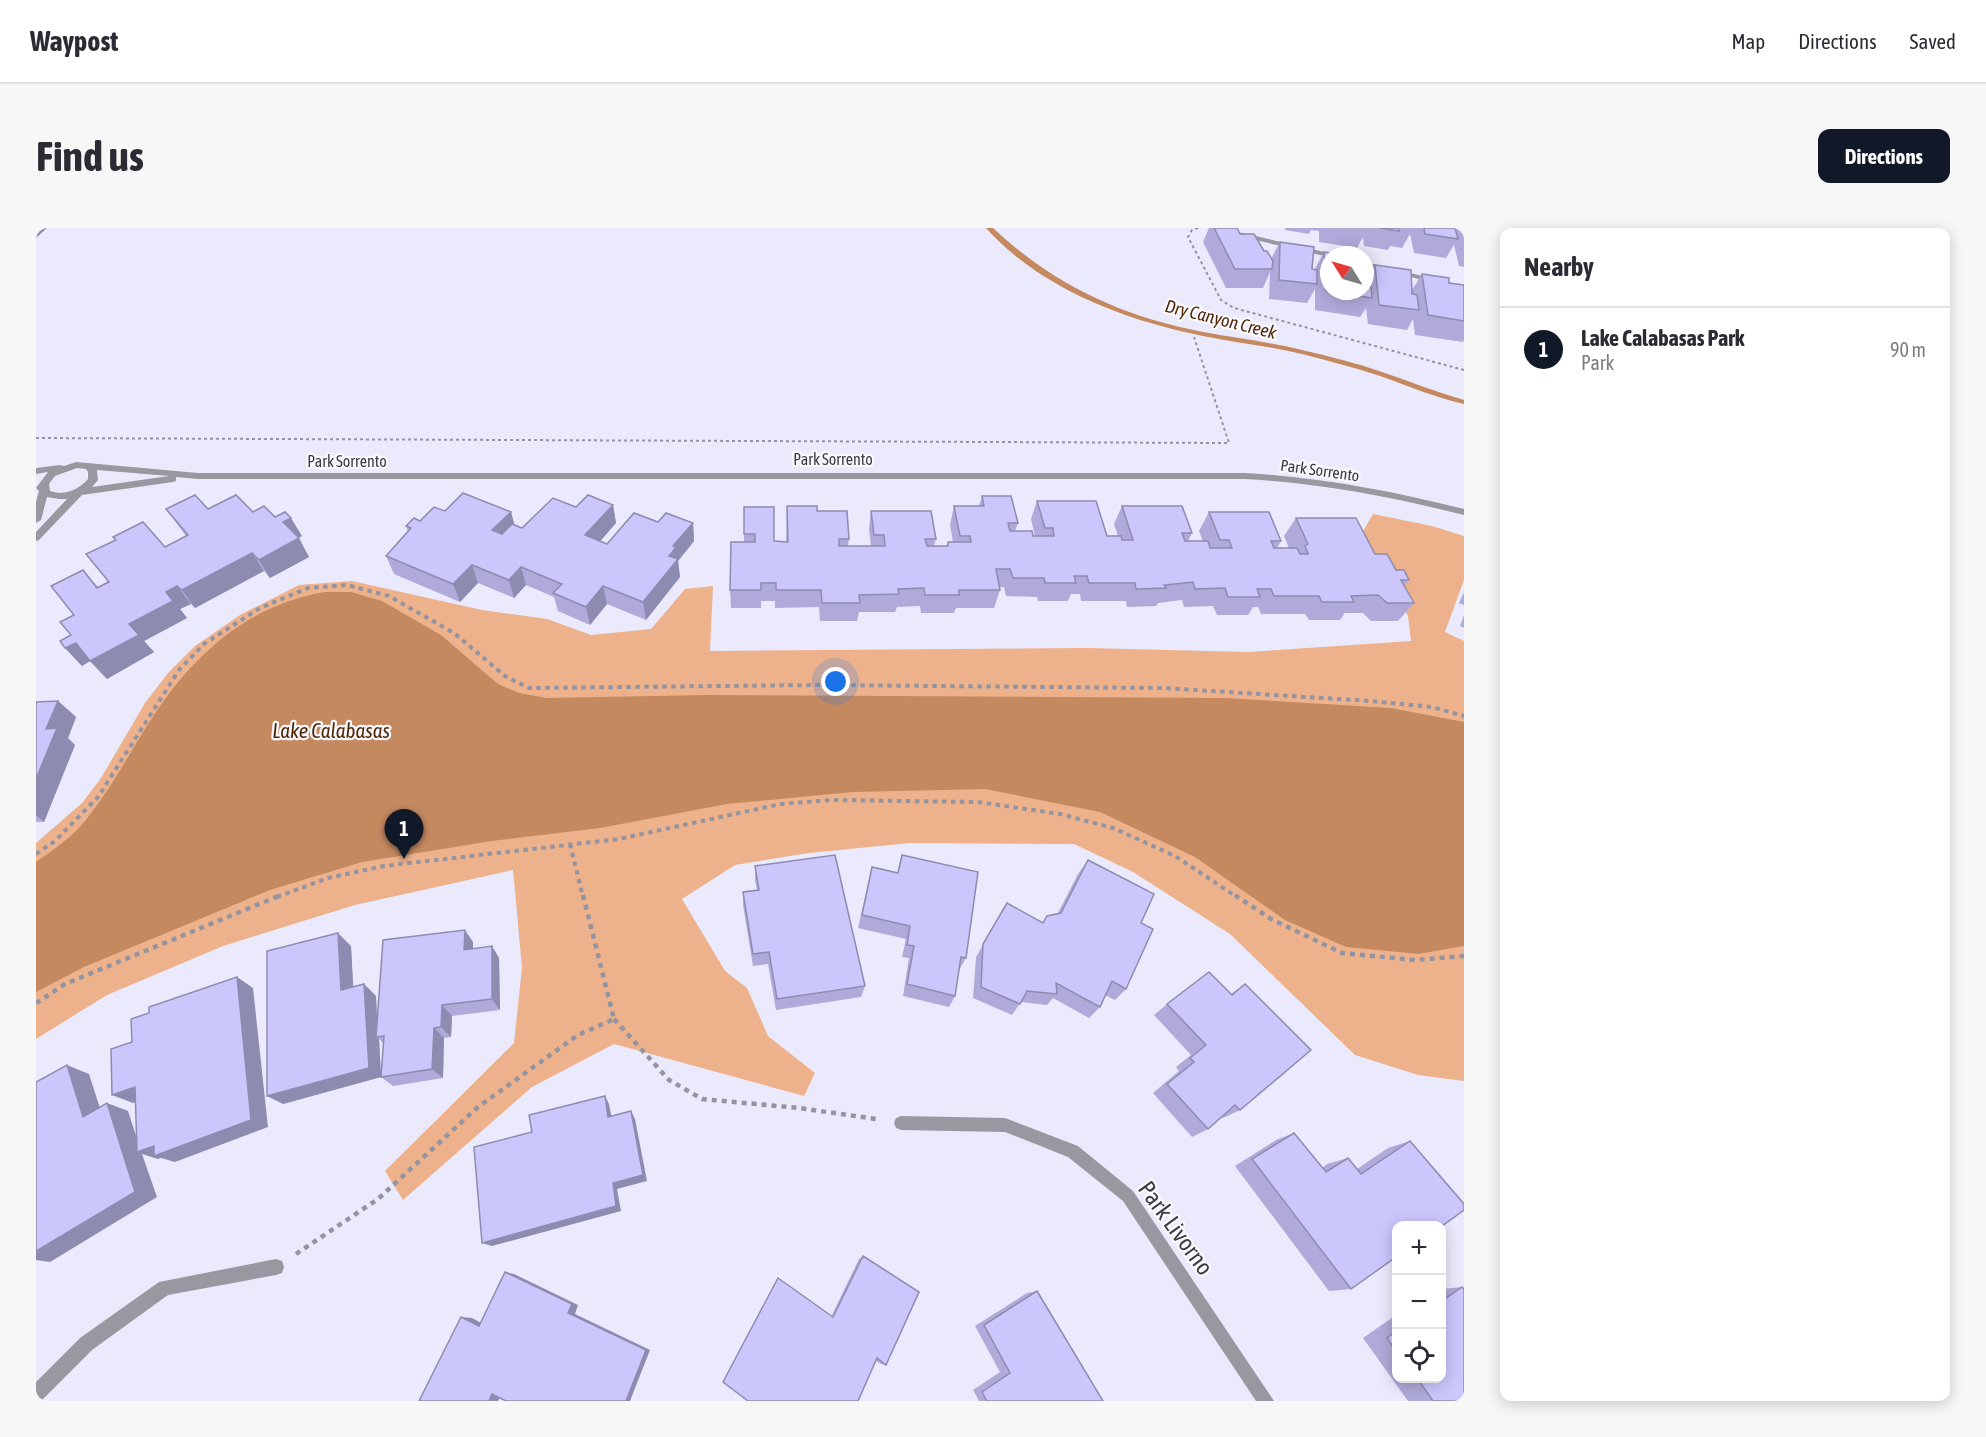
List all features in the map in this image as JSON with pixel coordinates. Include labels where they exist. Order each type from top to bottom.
[{"type":"street","points":[[1230,231],[1320,253]]},
{"type":"street","points":[[1374,266],[1464,288]]},
{"type":"street","points":[[36,471],[67,467]]},
{"type":"street","points":[[36,520],[40,488],[52,474],[67,467]]},
{"type":"street","name":"Park Sorrento","points":[[67,467],[198,476],[979,474],[1271,478],[1413,499],[1464,512]]},
{"type":"street","points":[[36,538],[93,480],[93,471],[89,467]]},
{"type":"street","name":"Park Sorrento","points":[[40,488],[58,497],[79,492],[198,476]]},
{"type":"street","name":"Park Livorno","points":[[901,1123],[1005,1125],[1073,1151],[1128,1196],[1266,1401]]},
{"type":"street","points":[[36,1394],[86,1344],[165,1288],[276,1268]]},
{"type":"path","points":[[1198,228],[1192,230],[1188,237],[1221,300],[1234,308],[1464,370]]},
{"type":"path","points":[[1194,337],[1232,450]]},
{"type":"path","points":[[36,438],[1229,443]]},
{"type":"path","points":[[36,854],[55,841],[98,797],[159,698],[179,670],[204,644],[260,608],[308,588],[347,585],[389,596],[454,633],[505,676],[529,687],[819,685],[1164,688],[1370,701],[1432,707],[1464,716]]},
{"type":"path","points":[[36,1003],[65,984],[328,878],[384,866],[619,839],[781,804],[831,800],[978,802],[1060,814],[1113,828],[1175,856],[1271,920],[1342,953],[1415,960],[1464,956]]},
{"type":"path","points":[[570,844],[614,1019],[669,1080],[702,1099],[799,1108],[901,1123]]},
{"type":"path","points":[[276,1268],[378,1199],[478,1107],[578,1035],[614,1019]]},
{"type":"shaded area","points":[[1373,514],[1432,526],[1464,536],[1464,580],[1445,632],[1464,641],[1464,1081],[1418,1075],[1355,1055],[1230,934],[1133,872],[1074,844],[910,843],[809,853],[735,865],[682,899],[725,971],[747,988],[768,1036],[815,1073],[804,1096],[614,1044],[532,1087],[403,1200],[385,1171],[514,1043],[522,968],[513,870],[355,905],[223,946],[107,995],[36,1039],[36,843],[82,803],[101,778],[145,703],[168,673],[195,646],[240,615],[299,585],[352,581],[482,610],[547,619],[591,635],[651,629],[685,589],[713,586],[710,651],[1088,648],[1248,652],[1411,641],[1408,616],[1359,538]]},
{"type":"water","name":"Lake Calabasas","points":[[325,592],[351,592],[382,601],[441,635],[498,684],[519,693],[547,698],[706,695],[1224,698],[1391,708],[1464,722],[1464,946],[1419,954],[1346,947],[1285,920],[1195,857],[1100,812],[985,789],[853,792],[727,804],[600,828],[492,841],[362,862],[270,890],[84,967],[36,992],[36,862],[68,838],[85,821],[166,697],[203,655],[246,621],[271,608]]},
{"type":"building","points":[[1214,228],[1237,228],[1240,234],[1254,234],[1273,261],[1272,269],[1235,269]]},
{"type":"building","points":[[1380,228],[1398,228],[1399,231]]},
{"type":"building","points":[[1424,228],[1455,228],[1458,239],[1425,234]]},
{"type":"building","points":[[1280,242],[1314,247],[1312,269],[1317,270],[1317,284],[1279,280]]},
{"type":"building","points":[[1375,265],[1411,270],[1412,294],[1417,295],[1419,310],[1379,305]]},
{"type":"building","points":[[1422,274],[1449,278],[1449,283],[1464,285],[1464,321],[1428,315]]},
{"type":"building","points":[[463,493],[511,512],[492,530],[502,534],[512,524],[522,528],[553,498],[576,507],[588,495],[613,505],[585,535],[607,544],[634,513],[658,522],[666,513],[693,523],[673,546],[676,547],[669,556],[678,559],[643,602],[603,586],[586,607],[553,593],[562,584],[521,567],[509,580],[472,565],[453,584],[386,556],[411,528],[406,526],[414,518],[420,521],[434,507],[445,511]]},
{"type":"building","points":[[195,495],[208,509],[236,495],[253,512],[264,506],[275,517],[285,512],[291,518],[283,522],[299,538],[259,560],[252,553],[182,590],[177,586],[166,592],[173,601],[129,624],[139,635],[90,661],[76,643],[65,648],[60,641],[71,635],[60,622],[74,615],[51,586],[83,570],[97,588],[109,582],[86,554],[116,540],[113,537],[143,522],[165,547],[188,535],[166,509]]},
{"type":"building","points":[[982,496],[1011,496],[1018,523],[1008,523],[1010,531],[1032,531],[1033,536],[1054,536],[1053,528],[1045,528],[1037,501],[1096,501],[1107,536],[1121,536],[1122,540],[1133,540],[1122,506],[1182,506],[1192,533],[1182,533],[1185,541],[1208,541],[1210,548],[1232,548],[1229,540],[1220,540],[1209,512],[1269,512],[1281,541],[1271,541],[1274,548],[1297,548],[1300,554],[1308,554],[1305,546],[1308,544],[1296,518],[1356,518],[1375,554],[1387,554],[1396,570],[1404,570],[1409,580],[1401,580],[1414,603],[1387,603],[1378,595],[1351,596],[1354,602],[1322,602],[1319,596],[1274,596],[1271,589],[1257,589],[1260,597],[1228,597],[1225,588],[1195,589],[1193,582],[1164,585],[1166,588],[1136,589],[1135,583],[1089,583],[1087,576],[1074,576],[1076,583],[1045,583],[1044,578],[1013,578],[1010,569],[996,569],[1000,590],[959,590],[959,595],[925,595],[924,588],[898,589],[899,594],[859,595],[860,603],[822,603],[821,590],[776,590],[776,583],[761,583],[761,590],[730,590],[731,542],[755,542],[755,534],[744,534],[744,507],[774,507],[774,541],[788,542],[787,506],[817,506],[817,511],[847,511],[849,539],[839,539],[839,546],[885,546],[884,535],[874,535],[871,511],[931,511],[936,539],[925,539],[927,546],[948,546],[948,542],[971,542],[970,536],[960,536],[954,506],[984,506]]},
{"type":"building","points":[[58,701],[46,729],[57,728],[36,779],[36,702]]},
{"type":"building","points":[[835,855],[865,986],[777,999],[769,952],[753,954],[743,892],[759,890],[755,866]]},
{"type":"building","points":[[902,855],[978,872],[966,958],[961,957],[955,996],[907,984],[914,946],[907,945],[910,926],[862,915],[872,867],[898,873]]},
{"type":"building","points":[[1088,860],[1154,894],[1141,923],[1153,929],[1126,989],[1112,981],[1100,1007],[1056,983],[1057,994],[1027,991],[1020,1004],[981,987],[983,944],[1007,903],[1043,923],[1047,916],[1061,913]]},
{"type":"building","points":[[465,930],[464,950],[492,946],[492,999],[442,1005],[441,1027],[434,1028],[432,1069],[381,1077],[384,1036],[376,1037],[383,940]]},
{"type":"building","points":[[338,933],[341,990],[364,984],[369,1068],[267,1096],[267,951]]},
{"type":"building","points":[[1209,972],[1232,995],[1245,984],[1311,1050],[1240,1110],[1235,1105],[1208,1129],[1167,1084],[1194,1062],[1190,1058],[1206,1045],[1167,1004]]},
{"type":"building","points":[[237,977],[251,1120],[154,1156],[154,1146],[137,1152],[135,1087],[112,1095],[111,1049],[132,1042],[131,1019],[149,1013],[149,1007]]},
{"type":"building","points":[[67,1065],[83,1117],[107,1103],[135,1192],[36,1251],[36,1082]]},
{"type":"building","points":[[605,1096],[608,1117],[631,1111],[643,1175],[613,1183],[616,1206],[482,1243],[474,1147],[532,1132],[529,1115]]},
{"type":"building","points":[[1294,1133],[1326,1172],[1348,1158],[1361,1174],[1410,1141],[1464,1204],[1464,1210],[1446,1223],[1446,1221],[1392,1221],[1392,1260],[1351,1289],[1252,1159]]},
{"type":"building","points":[[863,1256],[919,1292],[886,1365],[877,1358],[858,1401],[748,1401],[723,1382],[778,1278],[833,1317]]},
{"type":"building","points":[[505,1272],[572,1304],[568,1313],[646,1350],[626,1401],[506,1401],[492,1394],[489,1401],[419,1401],[461,1317],[479,1326]]},
{"type":"building","points":[[1462,1287],[1464,1289],[1464,1401],[1433,1401],[1420,1383],[1446,1383],[1446,1298]]},
{"type":"building","points":[[1037,1291],[1103,1401],[987,1401],[982,1392],[1010,1373],[984,1325]]},
{"type":"building","points":[[1392,1334],[1392,1345],[1387,1338]]},
{"type":"waterway","name":"Dry Canyon Creek","points":[[989,228],[1035,268],[1088,298],[1116,309],[1173,327],[1290,349],[1344,363],[1464,402]]},
{"type":"place","name":"Lake Calabasas Park","points":[[404,859]]}]
